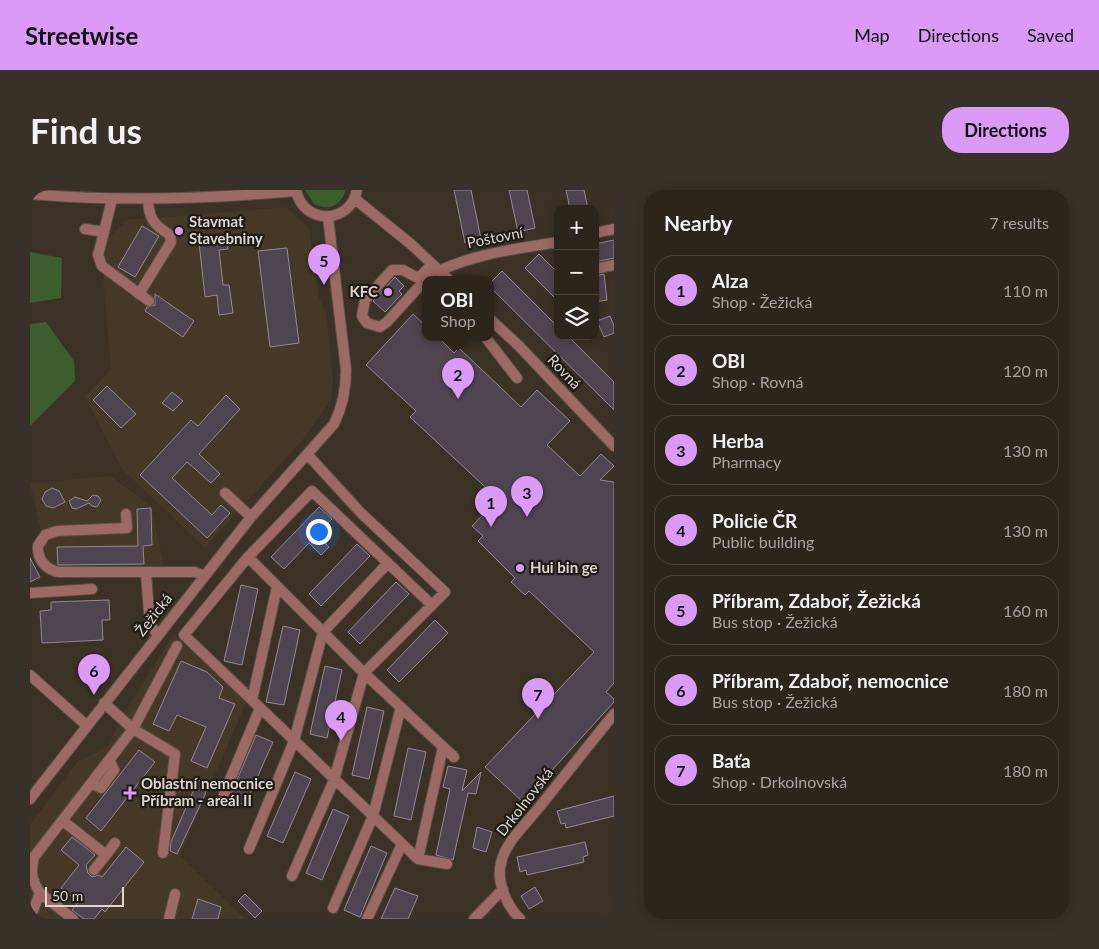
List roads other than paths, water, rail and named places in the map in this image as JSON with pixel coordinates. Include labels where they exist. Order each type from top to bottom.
[{"type":"street","points":[[30,194],[148,200],[228,198],[296,191],[301,203],[310,212],[328,217],[342,213],[356,194],[445,276]]},
{"type":"street","points":[[112,199],[98,255],[99,261],[107,271],[150,301]]},
{"type":"street","points":[[139,294],[171,242],[170,235],[154,225],[149,214],[148,200]]},
{"type":"street","name":"Žežická","points":[[30,799],[104,702],[251,518],[334,424],[341,409],[346,390],[344,353],[328,217]]},
{"type":"street","points":[[599,232],[614,228]]},
{"type":"street","points":[[85,229],[104,232]]},
{"type":"street","name":"Poštovní","points":[[422,283],[387,322],[380,326],[367,323],[362,316],[365,300],[392,270],[402,270],[416,277],[436,268],[487,253],[554,243]]},
{"type":"street","points":[[599,267],[614,265]]},
{"type":"street","name":"Poštovní","points":[[429,276],[436,268]]},
{"type":"street","name":"Rovná","points":[[494,323],[519,346],[614,446]]},
{"type":"street","points":[[488,341],[517,378]]},
{"type":"street","points":[[292,876],[334,780],[364,673],[445,592],[361,513],[308,455]]},
{"type":"street","points":[[432,605],[312,492],[248,558],[184,635],[418,859],[447,864]]},
{"type":"street","points":[[225,493],[251,518]]},
{"type":"street","points":[[348,526],[361,513]]},
{"type":"street","points":[[126,514],[127,528],[51,532],[41,540],[38,552],[44,564],[54,571],[146,574],[195,572],[204,576]]},
{"type":"street","points":[[248,558],[364,673],[454,757]]},
{"type":"street","points":[[249,849],[294,741],[323,632],[388,563]]},
{"type":"street","points":[[146,574],[150,626],[158,634]]},
{"type":"street","points":[[252,700],[277,587]]},
{"type":"street","points":[[30,592],[92,589]]},
{"type":"street","points":[[73,919],[40,892],[31,880],[31,867],[34,857],[134,729],[177,646]]},
{"type":"street","points":[[30,675],[86,725]]},
{"type":"street","points":[[104,702],[134,729],[175,754],[162,853]]},
{"type":"street","points":[[333,908],[372,816],[401,707]]},
{"type":"street","points":[[224,794],[260,708]]},
{"type":"street","name":"Drkolnovská","points":[[520,919],[508,903],[503,889],[500,874],[501,862],[508,848],[614,714]]},
{"type":"street","points":[[418,859],[443,747]]},
{"type":"street","points":[[63,821],[106,855]]},
{"type":"street","points":[[94,870],[115,844]]},
{"type":"street","points":[[368,919],[402,844]]},
{"type":"street","points":[[474,919],[503,889]]},
{"type":"street","points":[[30,918],[40,892]]},
{"type":"street","points":[[168,919],[175,894]]},
{"type":"place","name":"Stavmat Stavebniny","points":[[179,231]]},
{"type":"place","name":"Příbram, Zdaboř, Žežická","points":[[324,285]]},
{"type":"place","name":"KFC","points":[[388,292]]},
{"type":"place","name":"OBI","points":[[458,399]]},
{"type":"place","name":"Herba","points":[[527,517]]},
{"type":"place","name":"Alza","points":[[491,527]]},
{"type":"place","name":"Hui bin ge","points":[[520,568]]},
{"type":"place","name":"Příbram, Zdaboř, nemocnice","points":[[94,695]]},
{"type":"place","name":"Baťa","points":[[538,719]]},
{"type":"place","name":"Policie ČR","points":[[341,741]]},
{"type":"place","name":"Oblastní nemocnice Příbram - areál II","points":[[130,793]]}]
